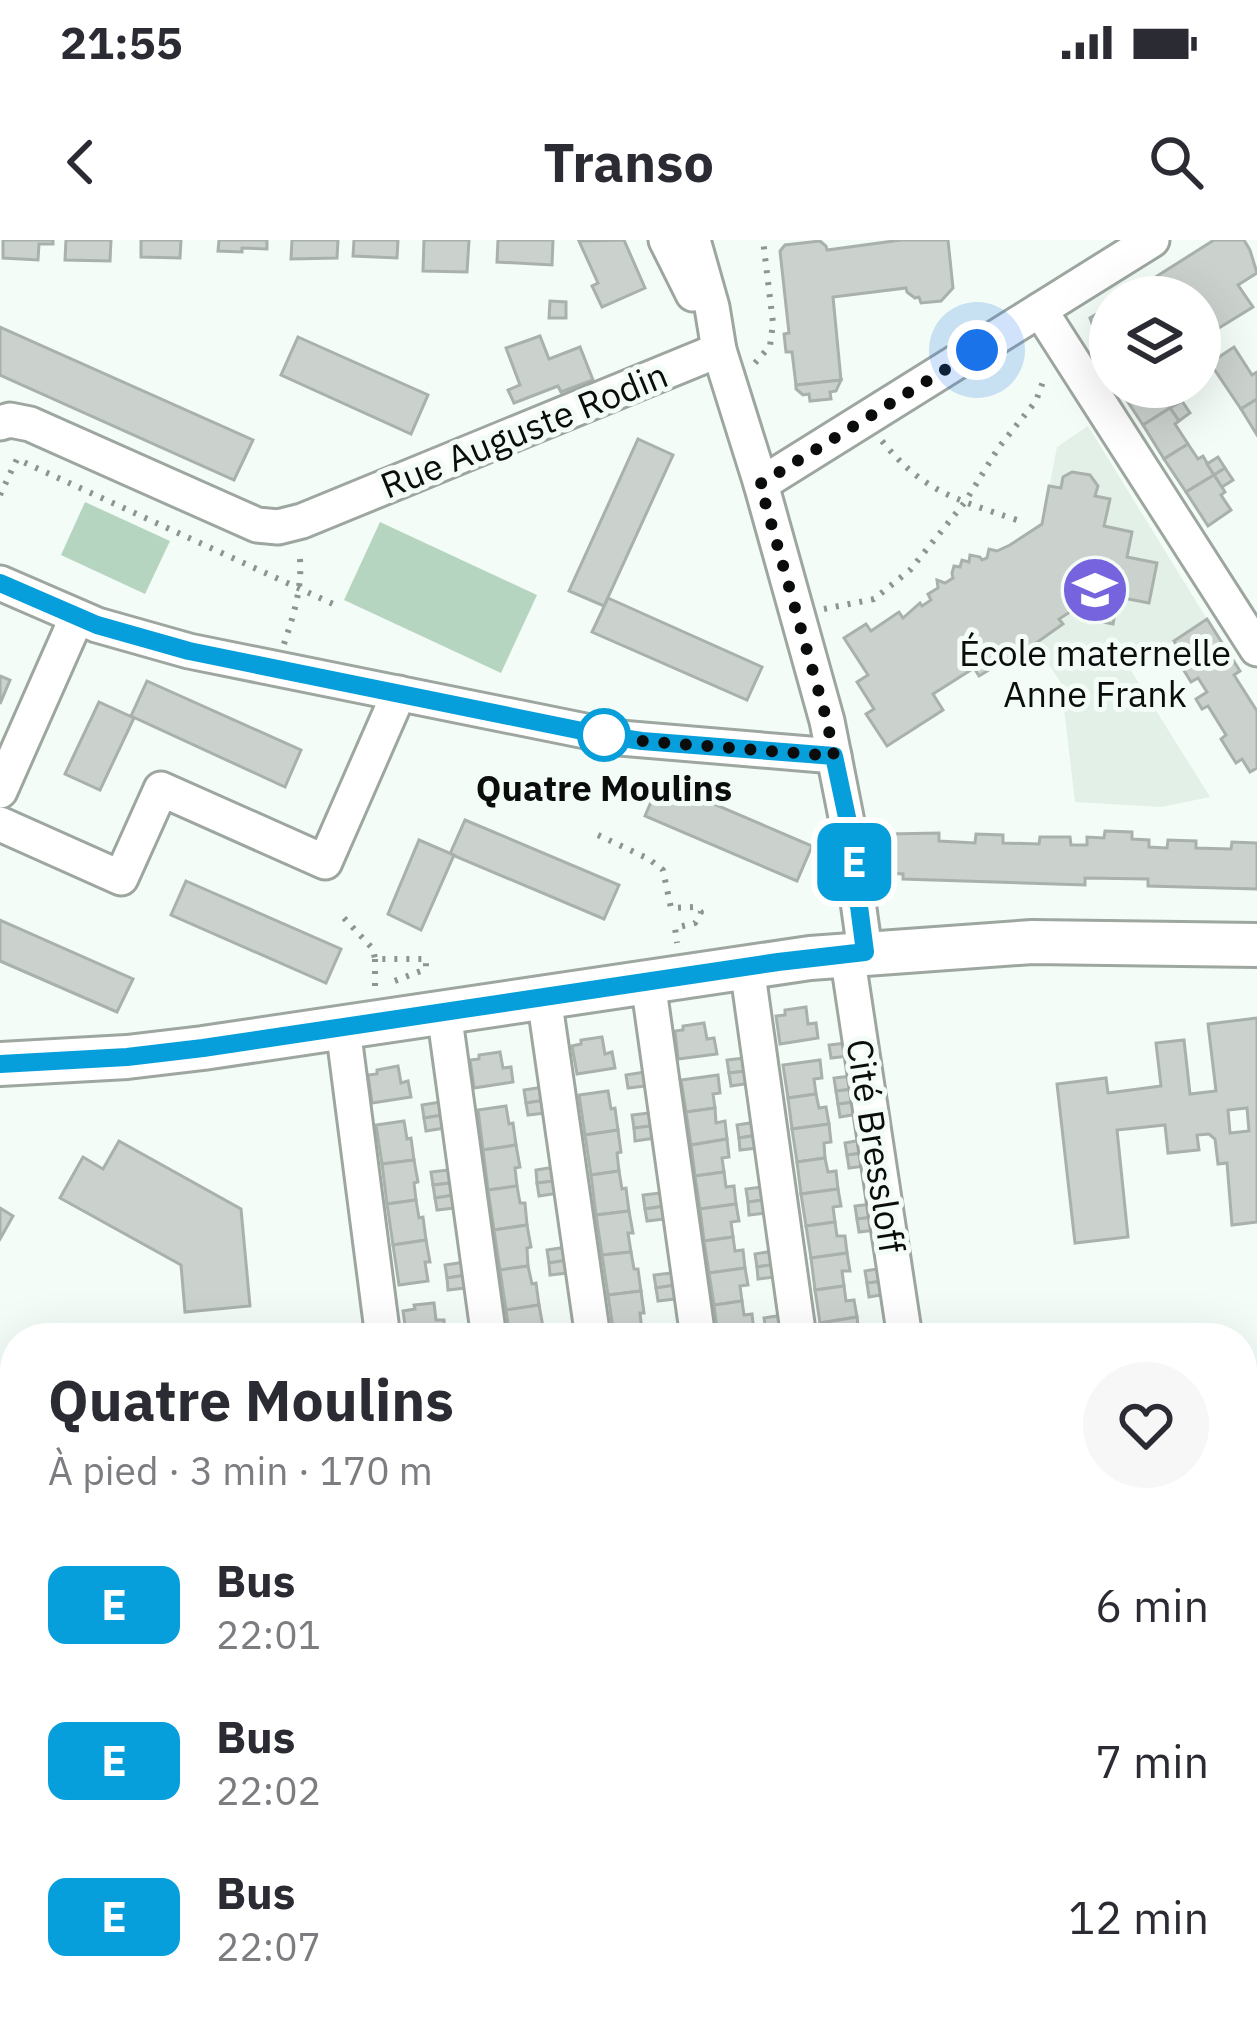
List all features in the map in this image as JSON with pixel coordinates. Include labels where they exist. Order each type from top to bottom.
[{"type":"main road","points":[[0,1064],[148,1055],[366,1013],[444,1012],[856,954],[1058,941],[1257,945]]},
{"type":"street","points":[[666,240],[719,350]]},
{"type":"street","points":[[693,240],[719,350]]},
{"type":"street","points":[[760,484],[1151,240]]},
{"type":"street","points":[[1040,310],[1257,649]]},
{"type":"street","name":"Cité Bressloff","points":[[719,350],[797,614],[848,822],[856,954],[903,1323]]},
{"type":"street","name":"Rue Auguste Rodin","points":[[289,526],[719,350]]},
{"type":"street","points":[[0,423],[30,424],[256,526],[289,526]]},
{"type":"street","points":[[0,583],[77,617],[168,646],[274,668],[620,738],[834,756]]},
{"type":"street","points":[[0,791],[77,617]]},
{"type":"street","points":[[0,824],[121,878],[160,789],[325,862],[399,693]]},
{"type":"street","points":[[748,967],[798,1323]]},
{"type":"street","points":[[665,979],[697,1323]]},
{"type":"street","points":[[544,997],[591,1323]]},
{"type":"street","points":[[444,1012],[487,1323]]},
{"type":"street","points":[[366,1013],[382,1323]]},
{"type":"path","points":[[730,386],[770,346],[763,240]]},
{"type":"path","points":[[797,614],[874,598],[910,570],[965,502],[999,447],[1036,401],[1045,376],[1066,349]]},
{"type":"path","points":[[865,420],[915,477],[965,502],[1017,520]]},
{"type":"path","points":[[0,495],[17,459],[333,604]]},
{"type":"path","points":[[274,668],[291,624],[302,569],[289,526]]},
{"type":"path","points":[[598,835],[663,870],[671,908],[696,907],[701,912],[695,923],[675,928],[665,979]]},
{"type":"path","points":[[344,918],[373,949],[366,1013]]},
{"type":"path","points":[[366,1013],[426,969],[426,959],[375,959]]},
{"type":"shaded area","name":"École maternelle Anne Frank","points":[[1088,426],[1207,619],[1130,669],[1210,797],[1161,807],[1075,802],[1061,683],[982,560],[989,549],[997,551],[1042,524],[1057,447]]},
{"type":"green space","points":[[85,502],[170,541],[145,594],[61,555]]},
{"type":"green space","points":[[380,522],[537,595],[501,673],[344,600]]},
{"type":"building","points":[[3,240],[53,240],[53,244],[39,244],[38,260],[3,258]]},
{"type":"building","points":[[66,240],[111,240],[110,261],[65,260]]},
{"type":"building","points":[[141,240],[181,240],[180,258],[141,257]]},
{"type":"building","points":[[219,240],[267,240],[267,249],[218,251]]},
{"type":"building","points":[[292,240],[338,240],[337,258],[291,259]]},
{"type":"building","points":[[354,240],[398,240],[397,258],[353,256]]},
{"type":"building","points":[[424,240],[469,240],[467,272],[423,271]]},
{"type":"building","points":[[498,240],[553,240],[552,265],[497,262]]},
{"type":"building","points":[[624,240],[645,288],[602,307],[592,286],[598,283],[579,241]]},
{"type":"building","points":[[901,240],[948,240],[953,288],[941,301],[921,303],[906,288],[833,297],[841,380],[796,385],[792,352],[786,352],[784,334],[789,333],[780,251],[785,245],[820,241],[827,250]]},
{"type":"building","points":[[1214,240],[1244,240],[1257,273],[1238,285],[1253,307],[1221,327],[1221,276],[1157,276]]},
{"type":"building","points":[[550,301],[566,302],[566,318],[549,318]]},
{"type":"building","points":[[0,327],[253,440],[234,480],[0,375]]},
{"type":"building","points":[[540,336],[549,359],[580,347],[593,380],[561,392],[558,386],[514,403],[508,390],[520,385],[506,348]]},
{"type":"building","points":[[298,337],[428,395],[411,434],[281,375]]},
{"type":"building","points":[[1234,347],[1252,375],[1257,372],[1257,399],[1241,409],[1221,379],[1221,356]]},
{"type":"building","points":[[841,380],[836,391],[830,392],[831,399],[810,401],[809,394],[796,389],[796,385]]},
{"type":"building","points":[[1257,399],[1257,435],[1241,409]]},
{"type":"building","points":[[1132,408],[1170,408],[1143,425]]},
{"type":"building","points":[[1170,408],[1187,408],[1190,413],[1179,421]]},
{"type":"building","points":[[1170,408],[1188,444],[1164,459],[1143,425]]},
{"type":"building","points":[[638,439],[673,455],[604,606],[569,591]]},
{"type":"building","points":[[1188,444],[1198,459],[1203,456],[1214,475],[1186,492],[1164,459]]},
{"type":"building","points":[[1218,457],[1225,468],[1214,475],[1207,464]]},
{"type":"building","points":[[1225,468],[1233,480],[1222,487],[1214,475]]},
{"type":"building","points":[[1072,472],[1090,475],[1098,486],[1095,496],[1110,499],[1104,526],[1132,532],[1127,557],[1157,563],[1149,603],[1118,597],[1113,624],[1083,618],[1085,612],[1073,610],[1059,619],[1063,624],[1009,662],[979,676],[974,668],[933,694],[943,710],[887,746],[866,714],[874,709],[857,682],[868,675],[844,638],[866,624],[871,631],[899,612],[903,618],[931,600],[928,594],[938,588],[937,580],[945,583],[953,578],[954,566],[960,567],[962,560],[969,562],[970,555],[987,558],[989,549],[1010,545],[1042,524],[1049,486],[1061,488],[1063,477]]},
{"type":"building","points":[[1214,475],[1231,510],[1208,526],[1186,492]]},
{"type":"building","points":[[608,598],[762,667],[747,700],[592,632]]},
{"type":"building","points":[[1207,619],[1240,671],[1234,675],[1257,711],[1257,768],[1250,772],[1242,759],[1236,763],[1208,706],[1202,709],[1196,699],[1207,692],[1198,678],[1191,682],[1177,659],[1182,655],[1174,641]]},
{"type":"building","points":[[0,676],[10,680],[0,704]]},
{"type":"building","points":[[147,681],[301,750],[285,787],[131,716]]},
{"type":"building","points":[[99,702],[134,718],[100,790],[65,774]]},
{"type":"building","points":[[660,781],[812,846],[797,881],[645,816]]},
{"type":"building","points":[[465,820],[619,885],[604,919],[450,854]]},
{"type":"building","points":[[1105,831],[1132,832],[1132,839],[1149,840],[1149,847],[1167,848],[1168,840],[1196,841],[1196,848],[1231,849],[1232,842],[1257,843],[1257,889],[1148,886],[1148,879],[1085,878],[1085,885],[903,879],[903,874],[887,873],[888,834],[939,833],[939,841],[975,843],[976,834],[1003,835],[1003,843],[1039,844],[1040,837],[1070,837],[1071,845],[1087,845],[1087,837],[1104,838]]},
{"type":"building","points":[[419,840],[454,855],[421,930],[388,914]]},
{"type":"building","points":[[186,881],[341,949],[326,983],[171,915]]},
{"type":"building","points":[[0,920],[133,979],[117,1012],[0,961]]},
{"type":"building","points":[[806,1007],[808,1024],[816,1023],[818,1038],[780,1044],[776,1016]]},
{"type":"building","points":[[1257,1018],[1257,1222],[1232,1225],[1227,1163],[1218,1164],[1215,1139],[1209,1134],[1197,1135],[1199,1150],[1168,1153],[1165,1125],[1117,1130],[1128,1237],[1075,1243],[1057,1084],[1106,1078],[1108,1093],[1161,1086],[1156,1043],[1184,1040],[1190,1094],[1216,1091],[1208,1024]],"holes":[[[1247,1108],[1249,1131],[1230,1133],[1228,1110]]]},
{"type":"building","points":[[704,1023],[717,1054],[678,1059],[675,1031]]},
{"type":"building","points":[[602,1037],[605,1054],[612,1052],[615,1068],[577,1074],[572,1046]]},
{"type":"building","points":[[847,1043],[849,1056],[831,1058],[829,1045]]},
{"type":"building","points":[[500,1052],[503,1068],[511,1067],[513,1082],[474,1088],[470,1060]]},
{"type":"building","points":[[753,1057],[755,1070],[729,1073],[727,1060]]},
{"type":"building","points":[[820,1060],[822,1078],[814,1079],[816,1094],[788,1098],[783,1065]]},
{"type":"building","points":[[398,1066],[401,1083],[408,1081],[411,1097],[372,1103],[368,1075]]},
{"type":"building","points":[[755,1070],[757,1082],[731,1086],[729,1073]]},
{"type":"building","points":[[651,1071],[654,1085],[628,1088],[626,1075]]},
{"type":"building","points":[[718,1075],[720,1093],[713,1094],[715,1108],[686,1112],[681,1080]]},
{"type":"building","points":[[852,1076],[854,1089],[836,1091],[834,1078]]},
{"type":"building","points":[[550,1086],[552,1099],[526,1103],[524,1090]]},
{"type":"building","points":[[854,1089],[856,1102],[838,1104],[836,1091]]},
{"type":"building","points":[[608,1091],[618,1130],[585,1135],[579,1095]]},
{"type":"building","points":[[816,1094],[819,1108],[826,1107],[829,1124],[792,1129],[788,1098]]},
{"type":"building","points":[[552,1099],[554,1112],[528,1115],[526,1103]]},
{"type":"building","points":[[447,1101],[450,1114],[424,1118],[422,1105]]},
{"type":"building","points":[[856,1102],[858,1114],[840,1117],[838,1104]]},
{"type":"building","points":[[506,1106],[516,1145],[483,1150],[478,1110]]},
{"type":"building","points":[[715,1108],[716,1123],[725,1121],[727,1139],[691,1145],[686,1112]]},
{"type":"building","points":[[658,1112],[659,1125],[634,1128],[632,1115]]},
{"type":"building","points":[[450,1114],[451,1127],[426,1131],[424,1118]]},
{"type":"building","points":[[404,1121],[414,1160],[382,1164],[376,1125]]},
{"type":"building","points":[[762,1121],[764,1134],[739,1138],[737,1125]]},
{"type":"building","points":[[829,1124],[831,1142],[824,1143],[825,1158],[797,1162],[792,1129]]},
{"type":"building","points":[[659,1125],[662,1137],[635,1141],[634,1128]]},
{"type":"building","points":[[618,1130],[619,1171],[591,1175],[585,1135]]},
{"type":"building","points":[[764,1134],[766,1147],[740,1150],[739,1138]]},
{"type":"building","points":[[727,1139],[729,1157],[722,1158],[724,1172],[695,1176],[691,1145]]},
{"type":"building","points":[[861,1140],[863,1153],[847,1155],[845,1143]]},
{"type":"building","points":[[119,1141],[241,1209],[250,1306],[185,1312],[181,1265],[60,1198],[83,1157],[103,1169]]},
{"type":"building","points":[[516,1145],[517,1186],[488,1190],[483,1150]]},
{"type":"building","points":[[863,1153],[865,1166],[849,1168],[847,1155]]},
{"type":"building","points":[[825,1158],[828,1172],[836,1171],[838,1189],[801,1194],[797,1162]]},
{"type":"building","points":[[414,1160],[416,1200],[387,1204],[382,1164]]},
{"type":"building","points":[[561,1166],[563,1180],[537,1183],[536,1170]]},
{"type":"building","points":[[457,1169],[459,1182],[433,1185],[431,1172]]},
{"type":"building","points":[[619,1171],[629,1211],[596,1215],[591,1175]]},
{"type":"building","points":[[724,1172],[726,1187],[734,1186],[736,1204],[700,1209],[695,1176]]},
{"type":"building","points":[[563,1180],[565,1192],[539,1196],[537,1183]]},
{"type":"building","points":[[459,1182],[461,1194],[435,1198],[433,1185]]},
{"type":"building","points":[[517,1186],[527,1225],[494,1230],[488,1190]]},
{"type":"building","points":[[771,1186],[773,1199],[748,1202],[746,1189]]},
{"type":"building","points":[[838,1189],[841,1206],[833,1207],[835,1222],[806,1226],[801,1194]]},
{"type":"building","points":[[669,1192],[671,1205],[645,1209],[643,1195]]},
{"type":"building","points":[[461,1194],[463,1207],[437,1210],[435,1198]]},
{"type":"building","points":[[773,1199],[775,1212],[749,1215],[748,1202]]},
{"type":"building","points":[[416,1200],[426,1240],[393,1245],[387,1204]]},
{"type":"building","points":[[736,1204],[739,1221],[731,1222],[733,1237],[704,1241],[700,1209]]},
{"type":"building","points":[[872,1204],[874,1217],[857,1219],[855,1206]]},
{"type":"building","points":[[671,1205],[673,1218],[647,1221],[645,1209]]},
{"type":"building","points":[[0,1208],[13,1216],[0,1239]]},
{"type":"building","points":[[629,1211],[631,1252],[602,1255],[596,1215]]},
{"type":"building","points":[[874,1217],[876,1230],[859,1232],[857,1219]]},
{"type":"building","points":[[835,1222],[837,1236],[845,1236],[847,1253],[811,1258],[806,1226]]},
{"type":"building","points":[[527,1225],[528,1266],[500,1270],[494,1230]]},
{"type":"building","points":[[733,1237],[735,1251],[743,1250],[745,1268],[709,1273],[704,1241]]},
{"type":"building","points":[[426,1240],[428,1281],[399,1285],[393,1245]]},
{"type":"building","points":[[573,1246],[574,1259],[549,1263],[547,1250]]},
{"type":"building","points":[[780,1250],[782,1263],[757,1267],[755,1254]]},
{"type":"building","points":[[631,1252],[641,1291],[608,1295],[602,1255]]},
{"type":"building","points":[[847,1253],[850,1271],[842,1271],[844,1286],[815,1290],[811,1258]]},
{"type":"building","points":[[574,1259],[576,1272],[550,1275],[549,1263]]},
{"type":"building","points":[[471,1261],[473,1274],[447,1278],[445,1265]]},
{"type":"building","points":[[782,1263],[784,1276],[758,1279],[757,1267]]},
{"type":"building","points":[[528,1266],[539,1305],[506,1310],[500,1270]]},
{"type":"building","points":[[745,1268],[748,1285],[740,1286],[742,1301],[714,1305],[709,1273]]},
{"type":"building","points":[[883,1268],[885,1281],[867,1283],[865,1271]]},
{"type":"building","points":[[680,1272],[682,1284],[656,1288],[654,1275]]},
{"type":"building","points":[[473,1274],[474,1287],[448,1290],[447,1278]]},
{"type":"building","points":[[885,1281],[887,1294],[869,1297],[867,1283]]},
{"type":"building","points":[[682,1284],[684,1298],[658,1301],[656,1288]]},
{"type":"building","points":[[844,1286],[846,1301],[854,1300],[857,1317],[820,1323],[815,1290]]},
{"type":"building","points":[[641,1291],[641,1323],[612,1323],[608,1295]]},
{"type":"building","points":[[742,1301],[744,1315],[752,1314],[753,1323],[716,1323],[714,1305]]},
{"type":"building","points":[[434,1303],[436,1320],[444,1323],[405,1323],[403,1311],[415,1309],[414,1305]]},
{"type":"building","points":[[539,1305],[542,1323],[508,1323],[506,1310]]},
{"type":"building","points":[[789,1314],[790,1323],[765,1323],[764,1318]]},
{"type":"building","points":[[857,1317],[858,1323],[820,1323]]},
{"type":"bus line","name":"E","points":[[0,583],[97,625],[189,651],[602,735],[834,756],[865,952],[203,1048],[0,1064]]},
{"type":"place","name":"École maternelle Anne Frank","points":[[1095,590]]},
{"type":"place","name":"Quatre Moulins","points":[[604,735]]},
{"type":"route","points":[[604,735],[834,756],[760,484],[977,350]]}]
